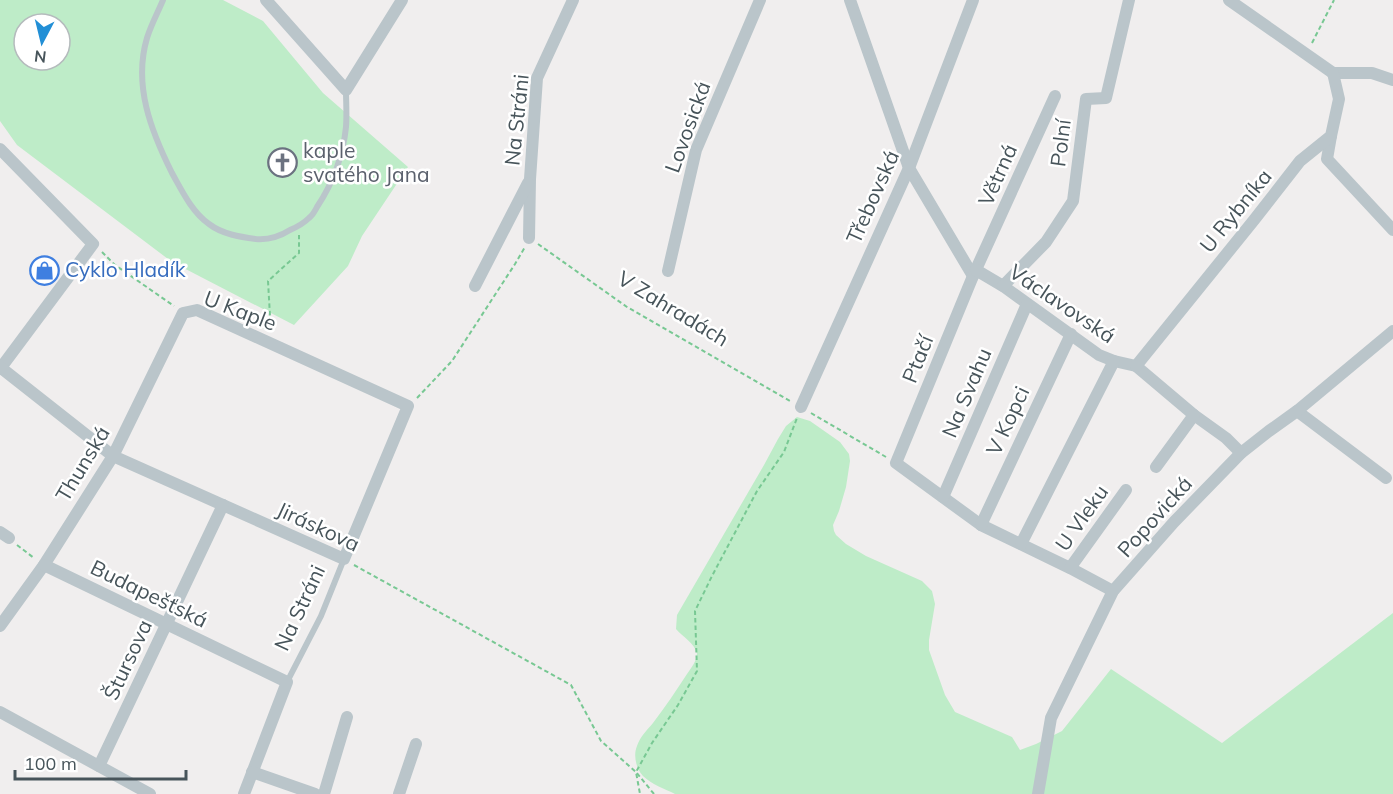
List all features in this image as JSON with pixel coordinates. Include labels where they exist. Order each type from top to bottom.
[{"type":"street","points":[[267,0],[346,90],[402,0]]},
{"type":"street","name":"Na Stráni","points":[[529,238],[530,178],[537,78],[573,0]]},
{"type":"street","name":"Lovosická","points":[[668,271],[696,150],[760,0]]},
{"type":"street","name":"Václavovská","points":[[850,0],[909,168],[975,273],[1003,286],[1099,355],[1136,366],[1194,415],[1226,438],[1241,453]]},
{"type":"street","name":"Třebovská","points":[[801,407],[909,168],[973,0]]},
{"type":"street","name":"Polní","points":[[1003,286],[1046,242],[1073,201],[1086,99],[1106,98],[1129,0]]},
{"type":"street","points":[[1229,0],[1333,74],[1339,99],[1327,159],[1393,230]]},
{"type":"street","points":[[1333,74],[1372,72],[1393,80]]},
{"type":"street","name":"Větrná","points":[[975,273],[1055,96]]},
{"type":"street","name":"U Rybníka","points":[[1136,366],[1300,161],[1331,136]]},
{"type":"street","points":[[0,149],[93,244],[0,368]]},
{"type":"street","name":"Na Stráni","points":[[475,286],[530,178]]},
{"type":"street","name":"Ptačí","points":[[896,463],[975,273]]},
{"type":"street","name":"Na Svahu","points":[[943,498],[1027,304]]},
{"type":"street","name":"U Kaple","points":[[183,313],[197,310],[408,406]]},
{"type":"street","name":"Thunská","points":[[0,626],[44,565],[113,456],[183,313]]},
{"type":"street","name":"Popovická","points":[[1038,794],[1051,718],[1113,591],[1174,522],[1241,453],[1297,411],[1393,331]]},
{"type":"street","name":"V Kopci","points":[[981,525],[1071,334]]},
{"type":"street","points":[[1021,544],[1114,361]]},
{"type":"street","name":"Jiráskova","points":[[0,368],[113,456],[344,559]]},
{"type":"street","name":"Na Stráni","points":[[344,559],[408,406]]},
{"type":"street","points":[[1297,411],[1386,478]]},
{"type":"street","points":[[1156,467],[1194,415]]},
{"type":"street","points":[[896,463],[981,525],[1113,591]]},
{"type":"street","name":"U Vleku","points":[[1070,568],[1126,490]]},
{"type":"street","name":"Štursova","points":[[99,766],[223,505]]},
{"type":"street","name":"Budapešťská","points":[[44,565],[287,682]]},
{"type":"street","name":"Na Stráni","points":[[244,794],[287,682]]},
{"type":"street","points":[[0,712],[150,794]]},
{"type":"street","points":[[324,794],[347,717]]},
{"type":"street","points":[[399,794],[416,744]]},
{"type":"street","points":[[252,772],[315,794]]},
{"type":"lane","points":[[163,0],[148,37],[144,56],[143,87],[147,112],[158,145],[176,179],[196,213],[209,225],[242,238],[264,239],[280,236],[311,217],[326,194],[338,165],[346,126],[346,90]]},
{"type":"lane","name":"Na Stráni","points":[[287,682],[321,616],[344,559]]},
{"type":"path","points":[[1306,53],[1334,0]]},
{"type":"path","points":[[260,338],[270,316],[268,281],[299,253],[299,226]]},
{"type":"path","points":[[408,406],[452,361],[515,264],[529,238]]},
{"type":"path","name":"V Zahradách","points":[[529,238],[627,307],[896,463]]},
{"type":"path","name":"U Kaple","points":[[93,244],[115,265],[183,313]]},
{"type":"path","points":[[640,794],[636,772],[697,671],[695,610],[757,491],[784,452],[801,407]]},
{"type":"path","points":[[4,535],[44,565]]},
{"type":"path","name":"Jiráskova","points":[[344,559],[571,685],[601,741],[636,772]]},
{"type":"path","points":[[636,772],[654,794]]},
{"type":"green space","points":[[0,0],[223,0],[263,21],[323,93],[408,167],[362,236],[348,266],[294,325],[172,262],[17,145],[0,121]]},
{"type":"green space","points":[[797,417],[810,421],[840,442],[849,454],[846,487],[833,525],[836,535],[866,556],[922,581],[932,591],[935,604],[929,650],[945,695],[955,712],[1012,737],[1020,750],[1062,731],[1111,669],[1222,743],[1393,613],[1393,794],[675,794],[650,781],[643,776],[637,766],[635,754],[637,746],[692,667],[697,656],[694,646],[676,629],[677,615],[778,439],[786,426]]},
{"type":"place","name":"kaple svatého Jana","points":[[282,163]]},
{"type":"place","name":"Cyklo Hladík","points":[[44,270]]}]
